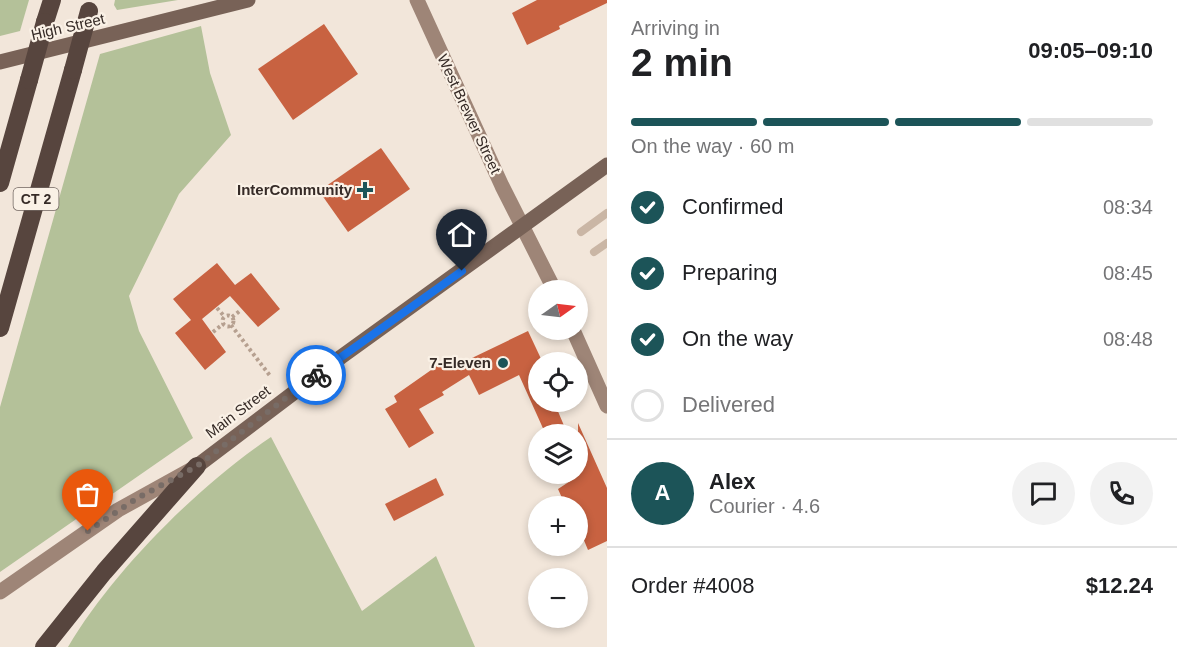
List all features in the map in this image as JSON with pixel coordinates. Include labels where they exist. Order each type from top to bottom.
[{"type":"highway","name":"CT 2","points":[[0,183],[51,0]]},
{"type":"highway","name":"CT 2","points":[[0,328],[91,6]]},
{"type":"highway","points":[[44,647],[104,572],[197,466]]},
{"type":"main road","name":"High Street","points":[[0,62],[248,0]]},
{"type":"main road","name":"West Brewer Street","points":[[417,0],[522,227],[549,280]]},
{"type":"main road","name":"Main Street","points":[[0,592],[118,510],[197,466],[341,357],[607,165]]},
{"type":"main road","points":[[577,340],[607,406]]},
{"type":"lane","points":[[581,232],[607,213]]},
{"type":"lane","points":[[594,252],[607,243]]},
{"type":"path","points":[[217,308],[224,316],[232,317],[242,310]]},
{"type":"path","points":[[213,332],[223,324],[224,316]]},
{"type":"path","points":[[231,325],[232,317]]},
{"type":"path","points":[[223,324],[231,325],[271,376]]},
{"type":"green space","points":[[0,0],[29,0],[20,31],[0,36]]},
{"type":"green space","points":[[115,0],[178,0],[117,10],[114,5]]},
{"type":"green space","points":[[201,26],[210,73],[231,135],[179,194],[129,296],[139,331],[193,438],[0,572],[0,407],[100,54]]},
{"type":"green space","points":[[271,437],[362,611],[436,556],[475,647],[68,647],[108,589],[159,532],[215,480]]},
{"type":"building","points":[[537,0],[607,0],[607,3],[559,26],[560,29],[527,45],[512,13]]},
{"type":"building","points":[[324,24],[358,74],[293,120],[258,69]]},
{"type":"building","name":"InterCommunity","points":[[381,148],[410,189],[348,232],[319,191]]},
{"type":"building","points":[[217,263],[235,285],[251,273],[280,309],[258,327],[230,296],[202,319],[226,352],[205,370],[175,333],[191,320],[173,299]]},
{"type":"building","points":[[528,331],[528,340],[532,340],[538,352],[528,352],[528,395],[519,375],[479,395],[469,375],[442,392],[444,395],[419,409],[434,433],[409,448],[385,409],[397,402],[394,396],[444,361],[449,369]]},
{"type":"building","points":[[536,412],[558,412],[563,424],[541,424]]},
{"type":"building","points":[[588,445],[607,488],[607,541],[588,550],[588,496],[561,496],[558,489],[566,484],[588,484]]},
{"type":"building","points":[[436,478],[444,495],[394,521],[385,504]]},
{"type":"way so far","points":[[88,531],[136,499],[197,466],[316,375]]},
{"type":"place","name":"InterCommunity","points":[[365,190]]},
{"type":"place","name":"7-Eleven","points":[[503,363]]},
{"type":"route","points":[[316,375],[462,271]]}]
